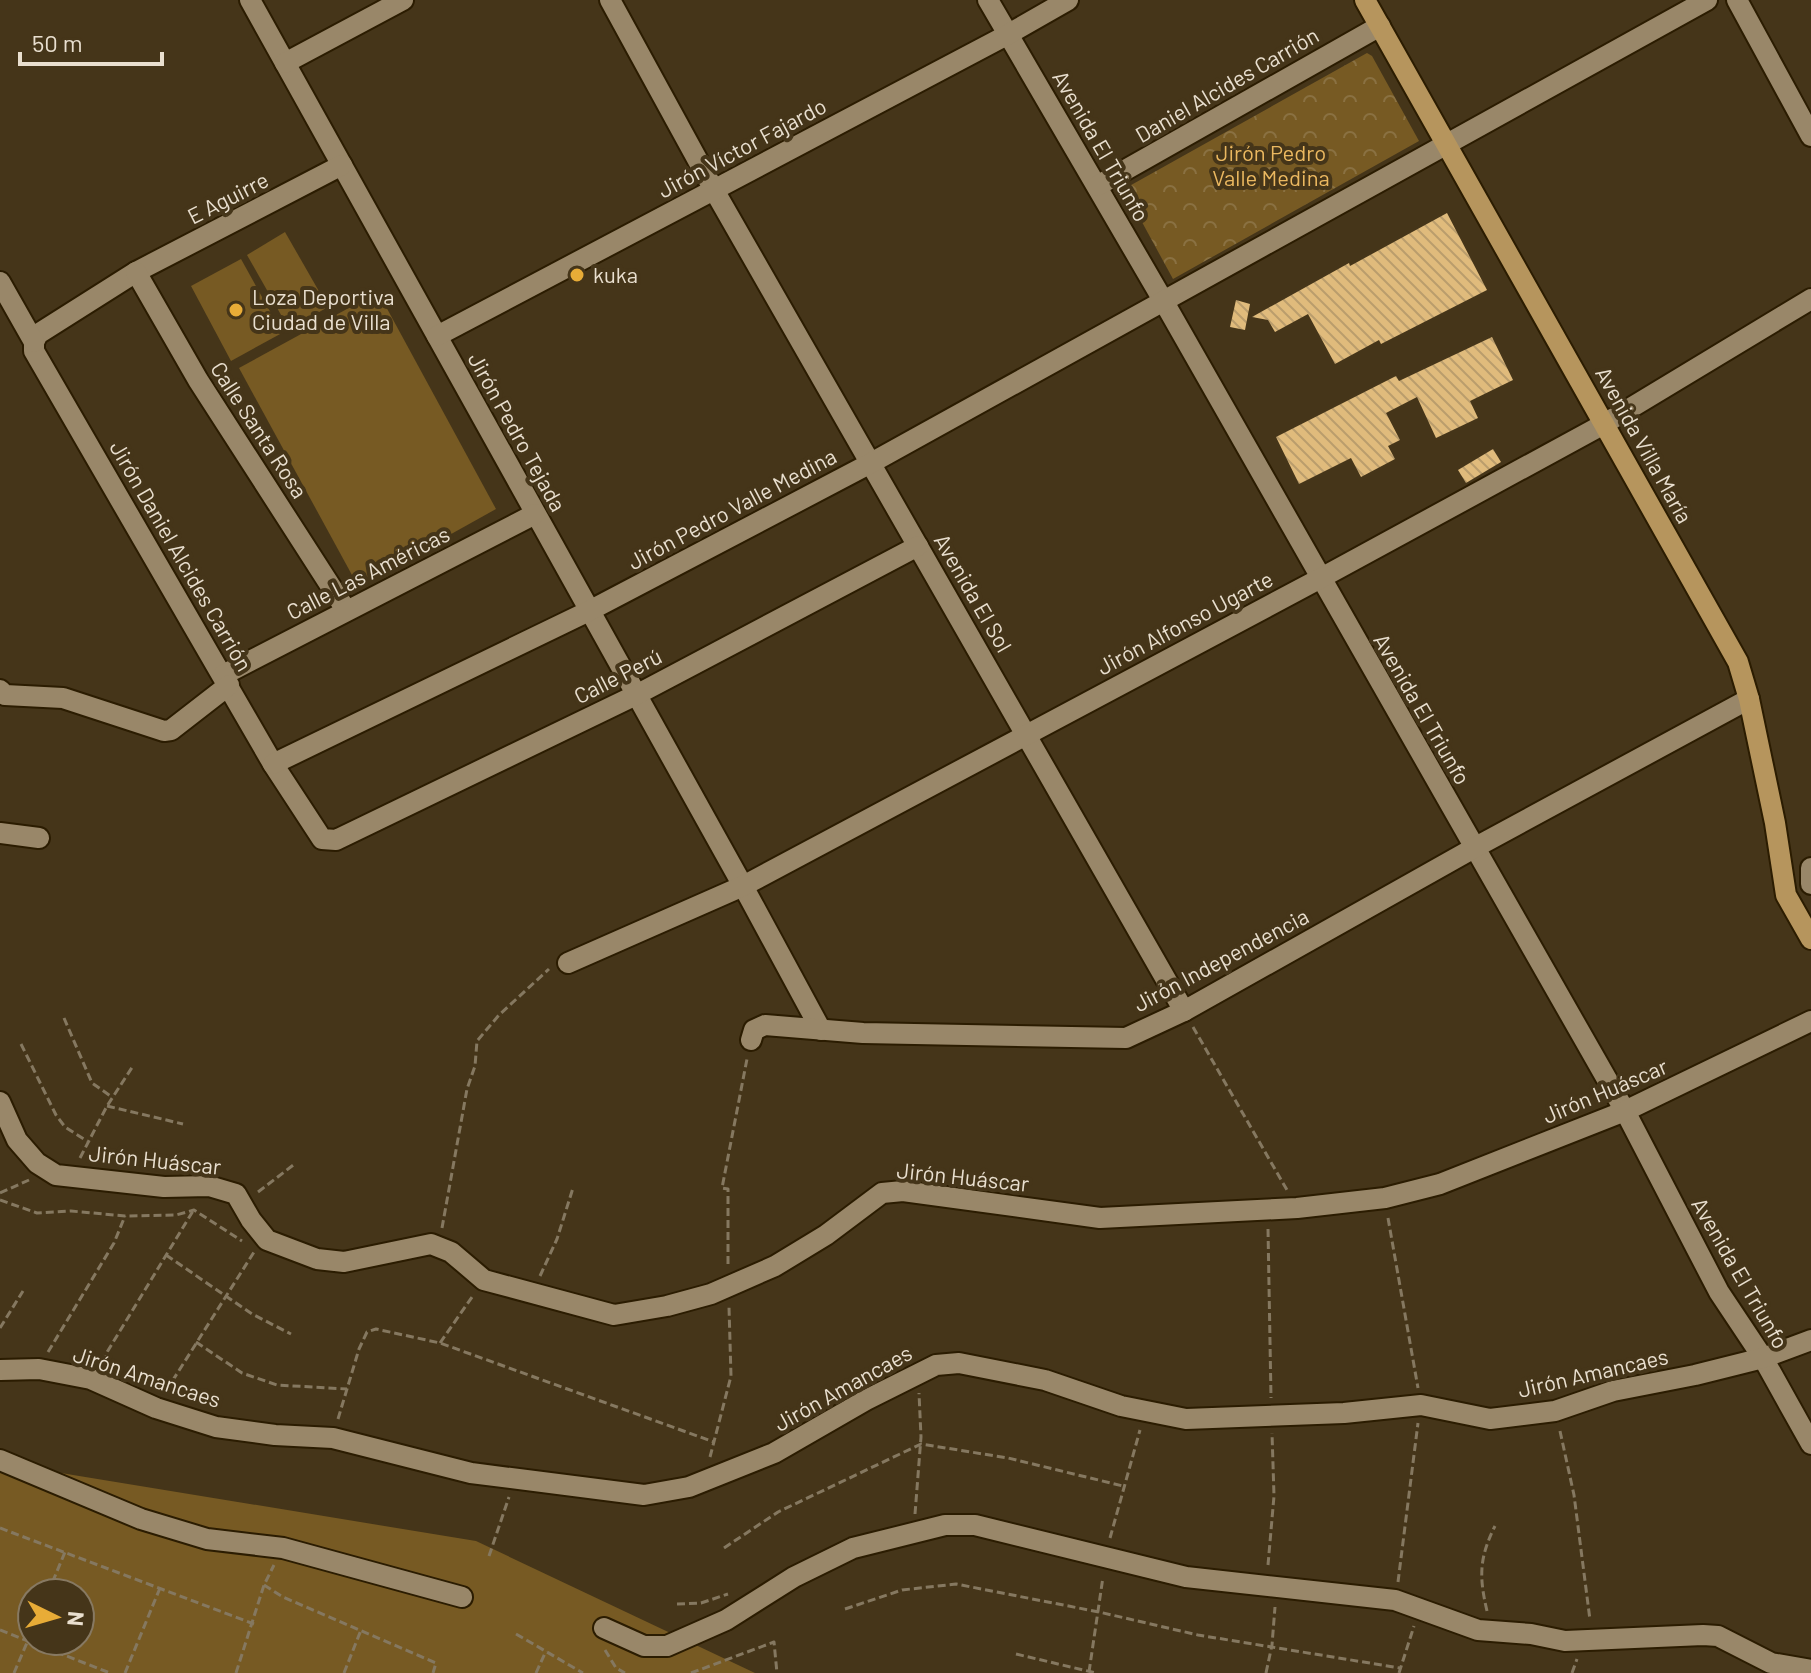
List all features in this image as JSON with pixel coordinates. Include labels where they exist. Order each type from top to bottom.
[{"type":"main road","name":"Avenida Villa María","points":[[1365,0],[1738,662],[1749,699],[1775,823],[1786,895],[1811,939]]},
{"type":"street","name":"Jirón Pedro Tejada","points":[[250,0],[743,886]]},
{"type":"street","points":[[285,63],[402,0]]},
{"type":"street","name":"Avenida El Sol","points":[[610,0],[714,190],[1184,1011]]},
{"type":"street","name":"Avenida El Triunfo","points":[[988,0],[1164,302],[1625,1111],[1719,1292],[1763,1358],[1811,1444]]},
{"type":"street","name":"Jirón Víctor Fajardo","points":[[437,336],[1068,0]]},
{"type":"street","name":"Jirón Pedro Valle Medina","points":[[273,764],[589,611],[871,463],[1707,0]]},
{"type":"street","points":[[1737,0],[1811,136]]},
{"type":"street","name":"Daniel Alcides Carrión","points":[[1097,186],[1380,26]]},
{"type":"street","name":"E Aguirre","points":[[34,342],[38,334],[136,272],[342,165]]},
{"type":"street","name":"Calle Santa Rosa","points":[[136,272],[198,380],[346,610]]},
{"type":"street","name":"Jirón Daniel Alcides Carrión","points":[[0,282],[34,342],[34,351],[273,764],[322,839],[336,840]]},
{"type":"street","name":"Jirón Alfonso Ugarte","points":[[568,963],[743,886],[1321,578],[1604,424],[1811,299]]},
{"type":"street","name":"Calle Las Américas","points":[[0,690],[5,695],[63,698],[164,731],[171,730],[226,680],[346,610],[535,514]]},
{"type":"street","name":"Calle Perú","points":[[336,840],[636,695],[918,546]]},
{"type":"street","name":"Jirón Independencia","points":[[751,1040],[754,1030],[765,1025],[863,1033],[1126,1038],[1184,1011],[1474,848],[1749,699]]},
{"type":"street","points":[[0,833],[39,838]]},
{"type":"street","points":[[1811,868],[1811,884]]},
{"type":"street","points":[[743,886],[821,1030]]},
{"type":"street","name":"Jirón Huáscar","points":[[64,1175],[164,1187],[209,1186],[236,1194],[267,1240],[317,1259],[344,1262],[431,1244],[451,1252],[484,1280],[614,1315],[667,1306],[728,1286],[775,1266],[826,1235],[882,1193],[903,1191],[1100,1218],[1297,1208],[1385,1198],[1440,1184],[1625,1111],[1811,1021]]},
{"type":"street","points":[[0,1102],[17,1140],[37,1163],[64,1175]]},
{"type":"street","name":"Jirón Amancaes","points":[[0,1370],[39,1369],[91,1379],[156,1408],[216,1427],[275,1435],[333,1438],[471,1473],[644,1495],[689,1487],[774,1453],[866,1400],[936,1365],[959,1363],[1045,1380],[1121,1406],[1186,1419],[1344,1413],[1421,1405],[1490,1419],[1555,1411],[1613,1391],[1763,1358],[1811,1340]]},
{"type":"street","points":[[0,1460],[141,1519],[207,1539],[283,1548],[462,1597]]},
{"type":"street","points":[[604,1628],[644,1646],[667,1646],[726,1620],[794,1577],[853,1548],[913,1531],[945,1525],[975,1525],[1186,1577],[1395,1600],[1478,1630],[1531,1634],[1565,1641],[1718,1636],[1771,1663],[1811,1670]]},
{"type":"path","points":[[439,1247],[467,1089],[475,1066],[477,1041],[499,1015],[553,965],[568,963]]},
{"type":"path","points":[[1184,1011],[1297,1208]]},
{"type":"path","points":[[64,1018],[92,1083],[112,1097]]},
{"type":"path","points":[[723,1473],[725,1459],[710,1459],[731,1376],[728,1189],[722,1188],[751,1040]]},
{"type":"path","points":[[21,1044],[56,1115],[65,1127],[88,1142]]},
{"type":"path","points":[[64,1175],[88,1142],[133,1066]]},
{"type":"path","points":[[107,1106],[183,1124]]},
{"type":"path","points":[[236,1194],[252,1197],[296,1163]]},
{"type":"path","points":[[531,1294],[557,1239],[573,1188]]},
{"type":"path","points":[[1385,1198],[1421,1405],[1395,1600]]},
{"type":"path","points":[[0,1200],[37,1213],[71,1211],[125,1216],[176,1215],[194,1210],[243,1242]]},
{"type":"path","points":[[91,1379],[194,1210]]},
{"type":"path","points":[[39,1369],[61,1327],[114,1243],[125,1216]]},
{"type":"path","points":[[156,1408],[256,1250]]},
{"type":"path","points":[[166,1255],[252,1314],[291,1334]]},
{"type":"path","points":[[440,1343],[484,1280]]},
{"type":"path","points":[[0,1328],[23,1291]]},
{"type":"path","points":[[333,1438],[367,1332],[376,1329],[440,1343],[714,1442]]},
{"type":"path","points":[[196,1342],[242,1373],[277,1385],[347,1389]]},
{"type":"path","points":[[913,1531],[921,1444],[918,1374]]},
{"type":"path","points":[[1555,1411],[1574,1495],[1593,1640]]},
{"type":"path","points":[[724,1548],[778,1512],[921,1444],[1008,1458],[1123,1486]]},
{"type":"path","points":[[489,1556],[515,1478]]},
{"type":"path","points":[[1488,1616],[1480,1579],[1485,1547],[1495,1526]]},
{"type":"path","points":[[0,1528],[254,1624]]},
{"type":"path","points":[[236,1673],[264,1585],[283,1548]]},
{"type":"path","points":[[55,1577],[65,1552]]},
{"type":"path","points":[[845,1609],[902,1590],[956,1584],[1198,1635],[1272,1645],[1400,1671],[1419,1611]]},
{"type":"path","points":[[264,1585],[283,1597],[436,1663],[433,1673]]},
{"type":"path","points":[[1266,1673],[1272,1645],[1277,1586]]},
{"type":"path","points":[[125,1673],[160,1588]]},
{"type":"path","points":[[344,1673],[361,1630]]},
{"type":"path","points":[[516,1634],[583,1673]]},
{"type":"path","points":[[691,1673],[774,1642],[777,1673]]},
{"type":"path","points":[[536,1673],[546,1651]]},
{"type":"path","points":[[1016,1654],[1096,1673]]},
{"type":"path","points":[[69,1657],[110,1673]]},
{"type":"green space","name":"Jirón Pedro Valle Medina","points":[[1367,53],[1372,56],[1419,141],[1173,279],[1124,189]]},
{"type":"green space","points":[[285,232],[328,307],[289,329],[247,255]]},
{"type":"green space","name":"Loza Deportiva Ciudad de Villa","points":[[241,259],[282,333],[231,361],[191,286]]},
{"type":"green space","points":[[378,292],[496,509],[358,586],[239,368]]},
{"type":"green space","points":[[0,1463],[476,1541],[755,1673],[0,1673]]},
{"type":"building","points":[[1447,213],[1487,290],[1335,364],[1308,314],[1275,332],[1268,320],[1252,317],[1349,263],[1350,266]]},
{"type":"building","points":[[1236,300],[1250,304],[1245,330],[1230,327]]},
{"type":"building","points":[[1492,337],[1513,380],[1470,401],[1478,418],[1436,438],[1417,397],[1386,413],[1400,440],[1388,446],[1395,459],[1361,477],[1351,458],[1299,484],[1276,437],[1396,376],[1399,381]]},
{"type":"building","points":[[1493,449],[1501,462],[1466,483],[1458,470]]},
{"type":"place","name":"kuka","points":[[577,275]]},
{"type":"place","name":"Loza Deportiva Ciudad de Villa","points":[[236,310]]}]
